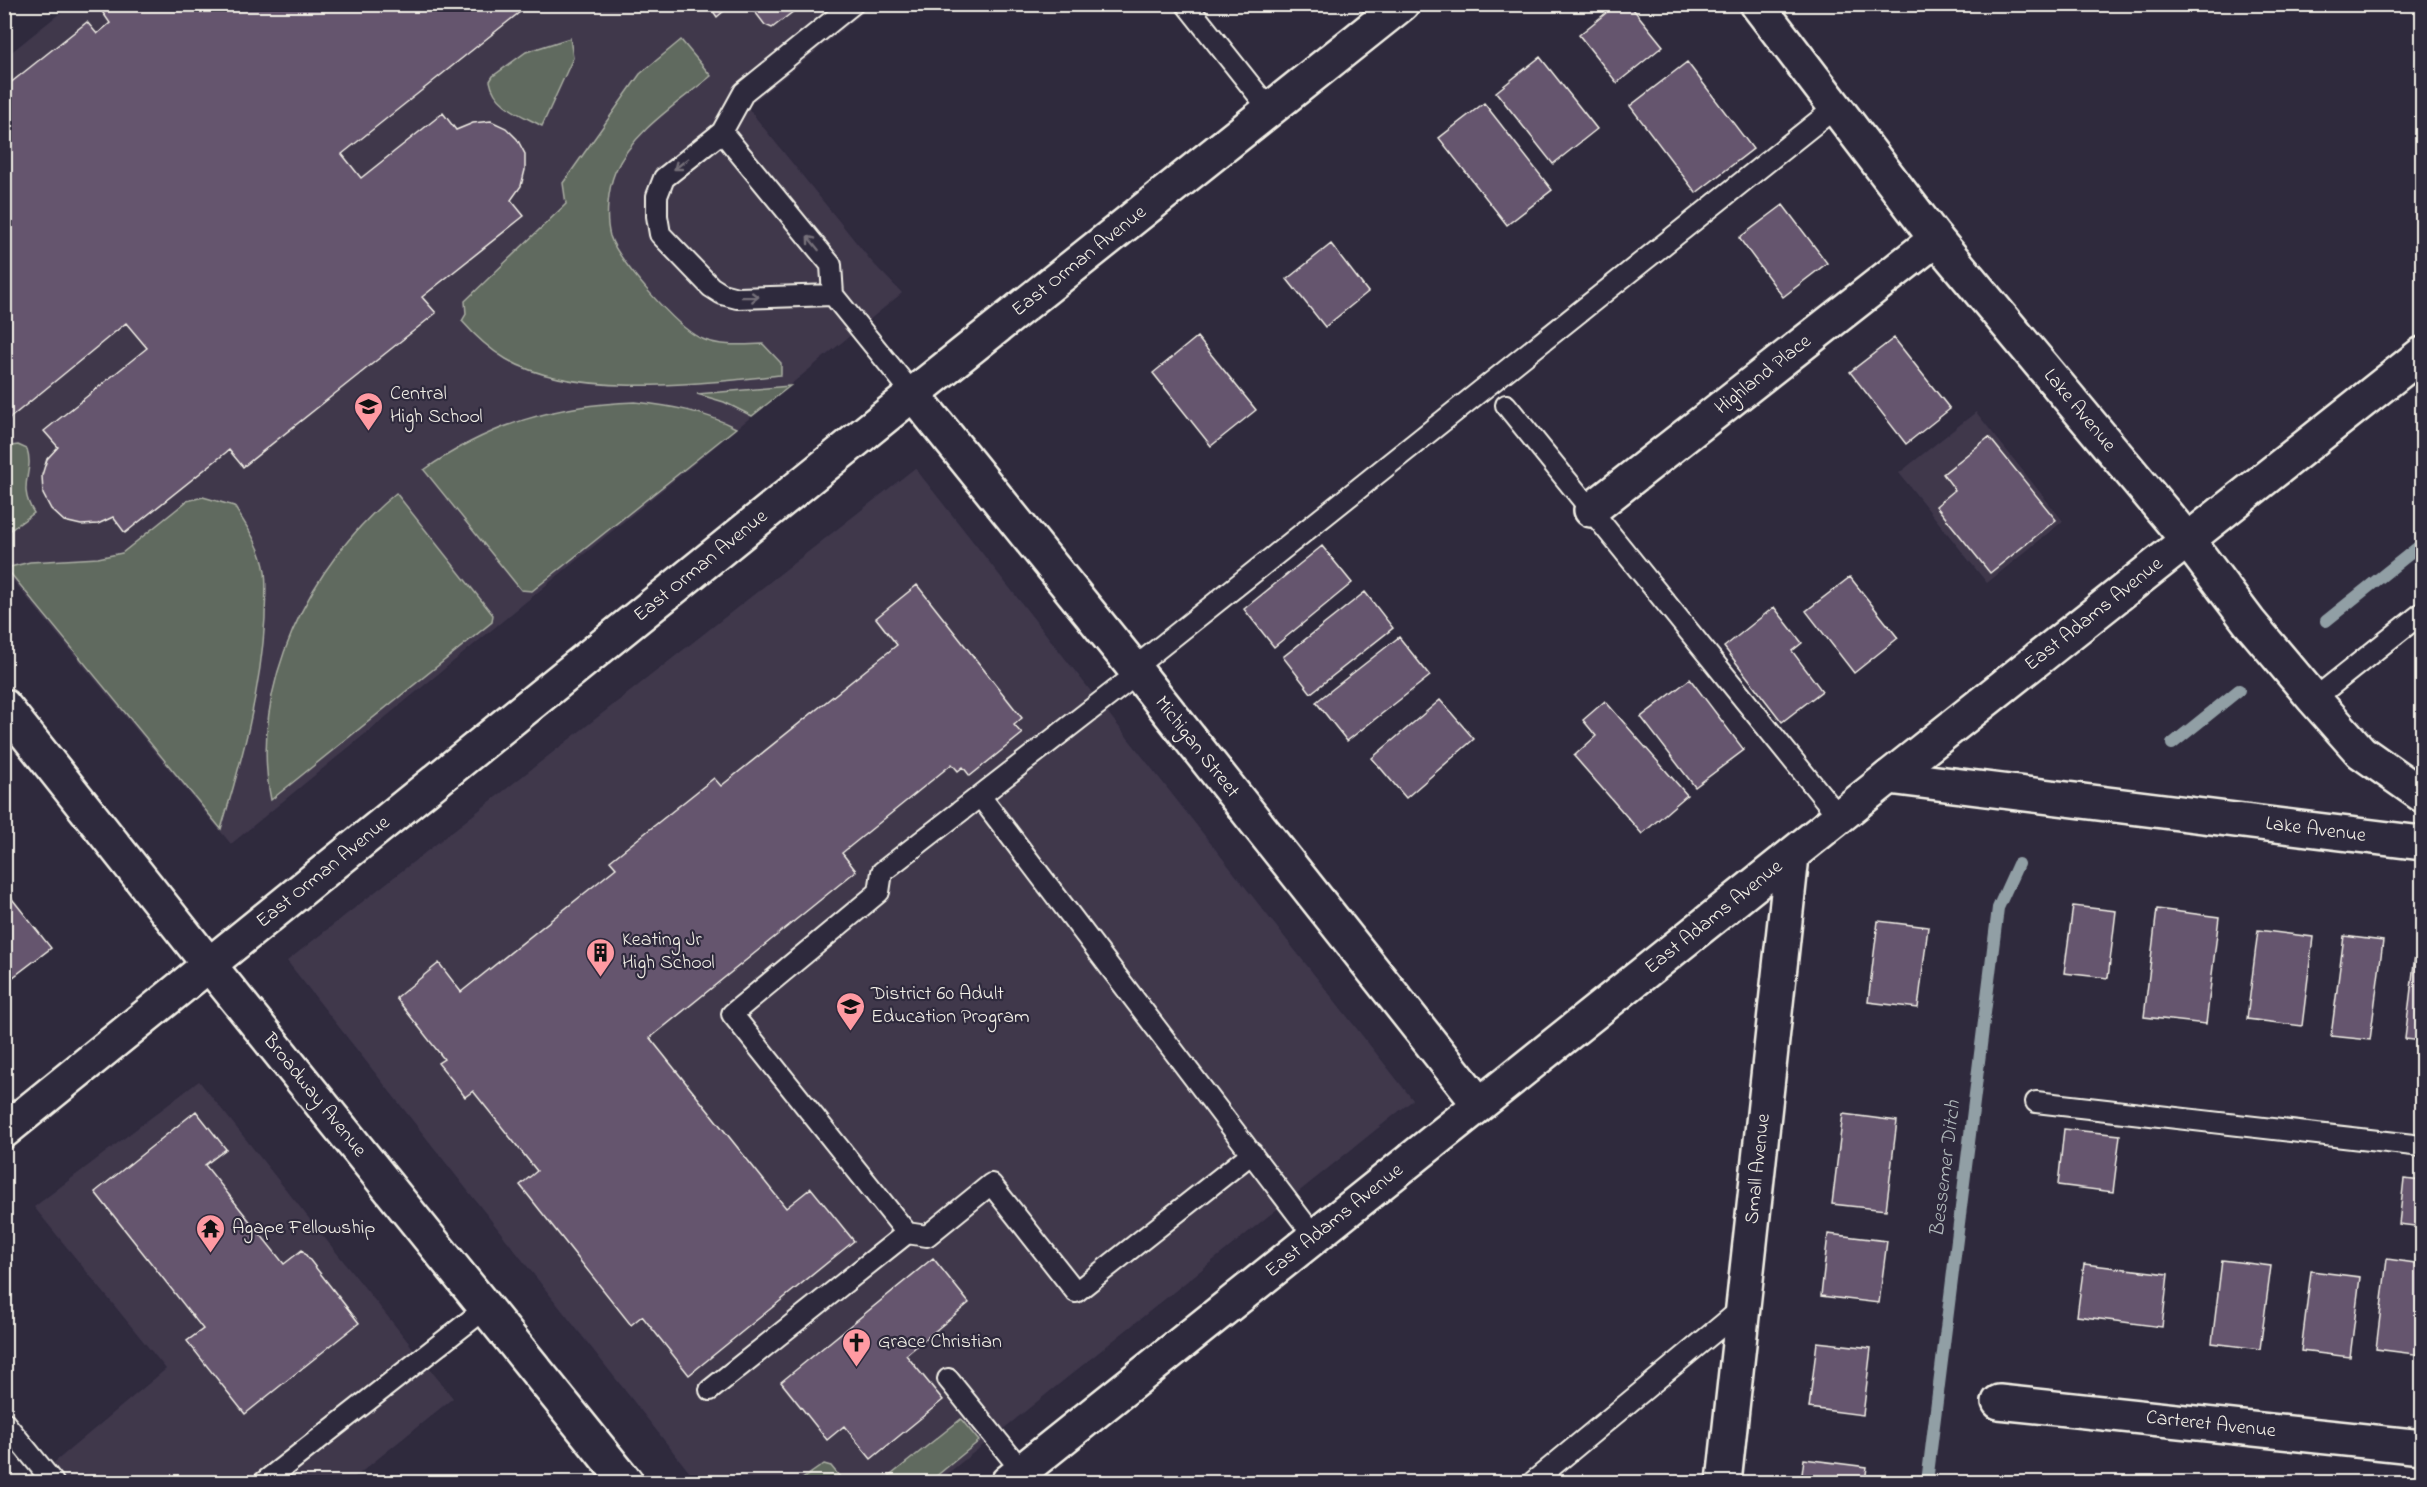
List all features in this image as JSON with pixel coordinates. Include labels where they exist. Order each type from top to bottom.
[{"type":"street","name":"East Orman Avenue","points":[[4,1131],[913,394],[1402,4]]},
{"type":"street","name":"Lake Avenue","points":[[1757,4],[1936,239],[2189,542],[2249,622],[2361,752],[2422,795]]},
{"type":"street","name":"Highland Place","points":[[1591,510],[1936,239]]},
{"type":"street","name":"East Adams Avenue","points":[[1015,1477],[1479,1104],[1889,777],[2189,542],[2422,354]]},
{"type":"street","name":"Michigan Street","points":[[913,394],[1479,1104]]},
{"type":"street","name":"Broadway Avenue","points":[[4,706],[210,966],[626,1482]]},
{"type":"street","name":"Lake Avenue","points":[[1889,777],[2058,796],[2422,843]]},
{"type":"street","name":"Small Avenue","points":[[1724,1482],[1792,856]]},
{"type":"street","name":"Carteret Avenue","points":[[1999,1402],[2422,1447]]},
{"type":"lane","points":[[833,295],[737,298],[722,294],[711,286],[660,234],[657,196],[664,178],[722,132],[744,92],[853,4]]},
{"type":"lane","points":[[1186,4],[1270,110]]},
{"type":"lane","points":[[1252,1153],[1076,1292],[991,1184],[927,1236],[907,1233],[732,1014],[879,892],[882,872],[1136,671],[1836,107]]},
{"type":"lane","points":[[722,132],[831,265],[833,295],[913,394]]},
{"type":"lane","points":[[1506,405],[1839,817]]},
{"type":"lane","points":[[2304,687],[2422,612]]},
{"type":"lane","points":[[980,796],[1314,1236]]},
{"type":"lane","points":[[2036,1102],[2422,1146]]},
{"type":"lane","points":[[710,1390],[907,1233]]},
{"type":"lane","points":[[1533,1482],[1744,1307]]},
{"type":"lane","points":[[264,1482],[486,1308]]},
{"type":"lane","points":[[948,1379],[1015,1477]]},
{"type":"lane","points":[[4,1422],[53,1482]]},
{"type":"shaded area","name":"Central High School","points":[[70,5],[873,5],[747,107],[872,262],[902,293],[231,844],[5,571],[4,58]]},
{"type":"shaded area","points":[[1976,412],[2063,521],[1987,583],[1899,473]]},
{"type":"shaded area","name":"District 60 Adult Education Program","points":[[915,468],[1413,1100],[937,1482],[697,1482],[287,961]]},
{"type":"shaded area","points":[[199,1081],[453,1398],[349,1482],[31,1482],[166,1369],[34,1207]]},
{"type":"green space","points":[[570,38],[573,58],[542,126],[510,109],[497,97],[490,81],[493,76],[526,52]]},
{"type":"green space","points":[[681,40],[711,76],[657,119],[623,157],[615,172],[609,195],[610,236],[624,261],[677,321],[707,341],[730,345],[763,344],[781,363],[781,375],[678,384],[603,384],[568,380],[535,372],[506,359],[482,342],[462,321],[466,314],[465,301],[566,204],[563,183],[640,74]]},
{"type":"green space","points":[[790,386],[752,416],[724,402],[697,394]]},
{"type":"green space","points":[[635,402],[687,410],[736,428],[532,591],[521,590],[424,470],[473,440],[524,420],[577,407]]},
{"type":"green space","points":[[18,445],[27,449],[29,457],[26,494],[34,513],[5,534],[5,451],[11,446]]},
{"type":"green space","points":[[396,493],[493,615],[492,622],[271,800],[266,758],[269,715],[278,672],[293,631],[313,591],[337,555],[365,522]]},
{"type":"green space","points":[[203,497],[234,506],[257,546],[266,578],[263,645],[255,698],[221,829],[6,568],[30,562],[98,558],[122,553],[187,501]]},
{"type":"green space","points":[[961,1419],[979,1441],[929,1482],[882,1482]]},
{"type":"green space","points":[[824,1464],[831,1466],[844,1482],[798,1482]]},
{"type":"building","points":[[109,4],[530,4],[342,154],[361,178],[443,113],[456,130],[473,123],[491,121],[506,128],[517,139],[525,154],[525,170],[521,186],[511,200],[524,216],[422,297],[436,313],[243,467],[229,450],[125,533],[113,517],[98,524],[81,525],[64,521],[51,509],[43,494],[42,475],[47,459],[58,447],[44,431],[147,348],[126,323],[4,423],[4,88],[87,22],[97,34],[110,23],[101,10]]},
{"type":"building","points":[[708,4],[732,4],[717,17]]},
{"type":"building","points":[[749,4],[803,4],[772,28],[765,25]]},
{"type":"building","points":[[1617,4],[1629,4],[1663,46],[1617,83],[1579,35]]},
{"type":"building","points":[[1540,57],[1597,129],[1553,164],[1496,92]]},
{"type":"building","points":[[1687,62],[1753,149],[1696,193],[1630,106]]},
{"type":"building","points":[[1484,103],[1552,190],[1507,225],[1439,138]]},
{"type":"building","points":[[1783,205],[1827,263],[1783,297],[1739,238]]},
{"type":"building","points":[[1331,244],[1368,292],[1325,327],[1287,279]]},
{"type":"building","points":[[1197,337],[1256,410],[1211,446],[1153,373]]},
{"type":"building","points":[[1894,338],[1950,409],[1906,444],[1850,372]]},
{"type":"building","points":[[1989,437],[2056,520],[1990,573],[1936,506],[1955,490],[1943,474]]},
{"type":"building","points":[[1322,546],[1352,583],[1274,647],[1244,609]]},
{"type":"building","points":[[1850,577],[1898,638],[1854,673],[1806,611]]},
{"type":"building","name":"Keating Jr High School","points":[[917,585],[1022,718],[1014,725],[1022,734],[970,776],[963,767],[958,771],[952,764],[842,853],[856,871],[650,1038],[786,1208],[811,1188],[854,1241],[689,1375],[642,1316],[631,1325],[520,1185],[537,1171],[473,1091],[465,1097],[438,1063],[444,1059],[396,998],[439,963],[461,992],[616,868],[610,861],[714,778],[721,786],[897,645],[876,618]]},
{"type":"building","points":[[1365,592],[1393,628],[1311,693],[1283,657]]},
{"type":"building","points":[[1774,607],[1802,643],[1792,651],[1822,691],[1782,722],[1724,647]]},
{"type":"building","points":[[1399,637],[1430,676],[1347,741],[1316,702]]},
{"type":"building","points":[[1690,679],[1744,750],[1695,787],[1641,717]]},
{"type":"building","points":[[1440,700],[1474,739],[1406,798],[1372,758]]},
{"type":"building","points":[[1605,701],[1687,795],[1642,834],[1574,756],[1596,736],[1583,720]]},
{"type":"building","points":[[9,895],[51,948],[4,984],[4,899]]},
{"type":"building","points":[[2073,906],[2116,911],[2108,978],[2064,973]]},
{"type":"building","points":[[2157,909],[2219,917],[2206,1024],[2144,1017]]},
{"type":"building","points":[[1878,921],[1928,927],[1918,1008],[1868,1002]]},
{"type":"building","points":[[2258,930],[2313,937],[2302,1026],[2247,1019]]},
{"type":"building","points":[[2344,936],[2383,941],[2370,1040],[2331,1036]]},
{"type":"building","points":[[2415,955],[2422,955],[2422,1041],[2405,1039]]},
{"type":"building","points":[[196,1111],[226,1149],[205,1165],[284,1264],[302,1250],[359,1323],[245,1414],[187,1341],[203,1329],[95,1192]]},
{"type":"building","points":[[1843,1114],[1897,1121],[1886,1210],[1832,1204]]},
{"type":"building","points":[[2064,1129],[2120,1135],[2113,1192],[2058,1185]]},
{"type":"building","points":[[2404,1179],[2422,1181],[2422,1227],[2399,1224]]},
{"type":"building","points":[[1828,1234],[1887,1241],[1879,1303],[1821,1296]]},
{"type":"building","name":"Grace Christian","points":[[933,1258],[969,1303],[906,1355],[943,1400],[871,1459],[844,1426],[827,1440],[781,1382]]},
{"type":"building","points":[[2387,1259],[2422,1264],[2422,1355],[2376,1349]]},
{"type":"building","points":[[2222,1260],[2271,1266],[2260,1349],[2212,1343]]},
{"type":"building","points":[[2084,1264],[2168,1274],[2162,1327],[2077,1316]]},
{"type":"building","points":[[2311,1271],[2360,1277],[2350,1357],[2301,1351]]},
{"type":"building","points":[[1817,1342],[1871,1348],[1863,1415],[1809,1408]]},
{"type":"building","points":[[1804,1459],[1867,1467],[1865,1482],[1801,1482]]},
{"type":"waterway","name":"Bessemer Ditch","points":[[2326,621],[2422,544]]},
{"type":"waterway","name":"Bessemer Ditch","points":[[2172,744],[2239,690]]},
{"type":"waterway","name":"Bessemer Ditch","points":[[1927,1482],[1998,908],[2018,864]]},
{"type":"place","name":"Central High School","points":[[369,432]]},
{"type":"place","name":"Keating Jr High School","points":[[601,978]]},
{"type":"place","name":"District 60 Adult Education Program","points":[[850,1032]]},
{"type":"place","name":"Agape Fellowship","points":[[211,1254]]},
{"type":"place","name":"Grace Christian","points":[[857,1368]]}]
